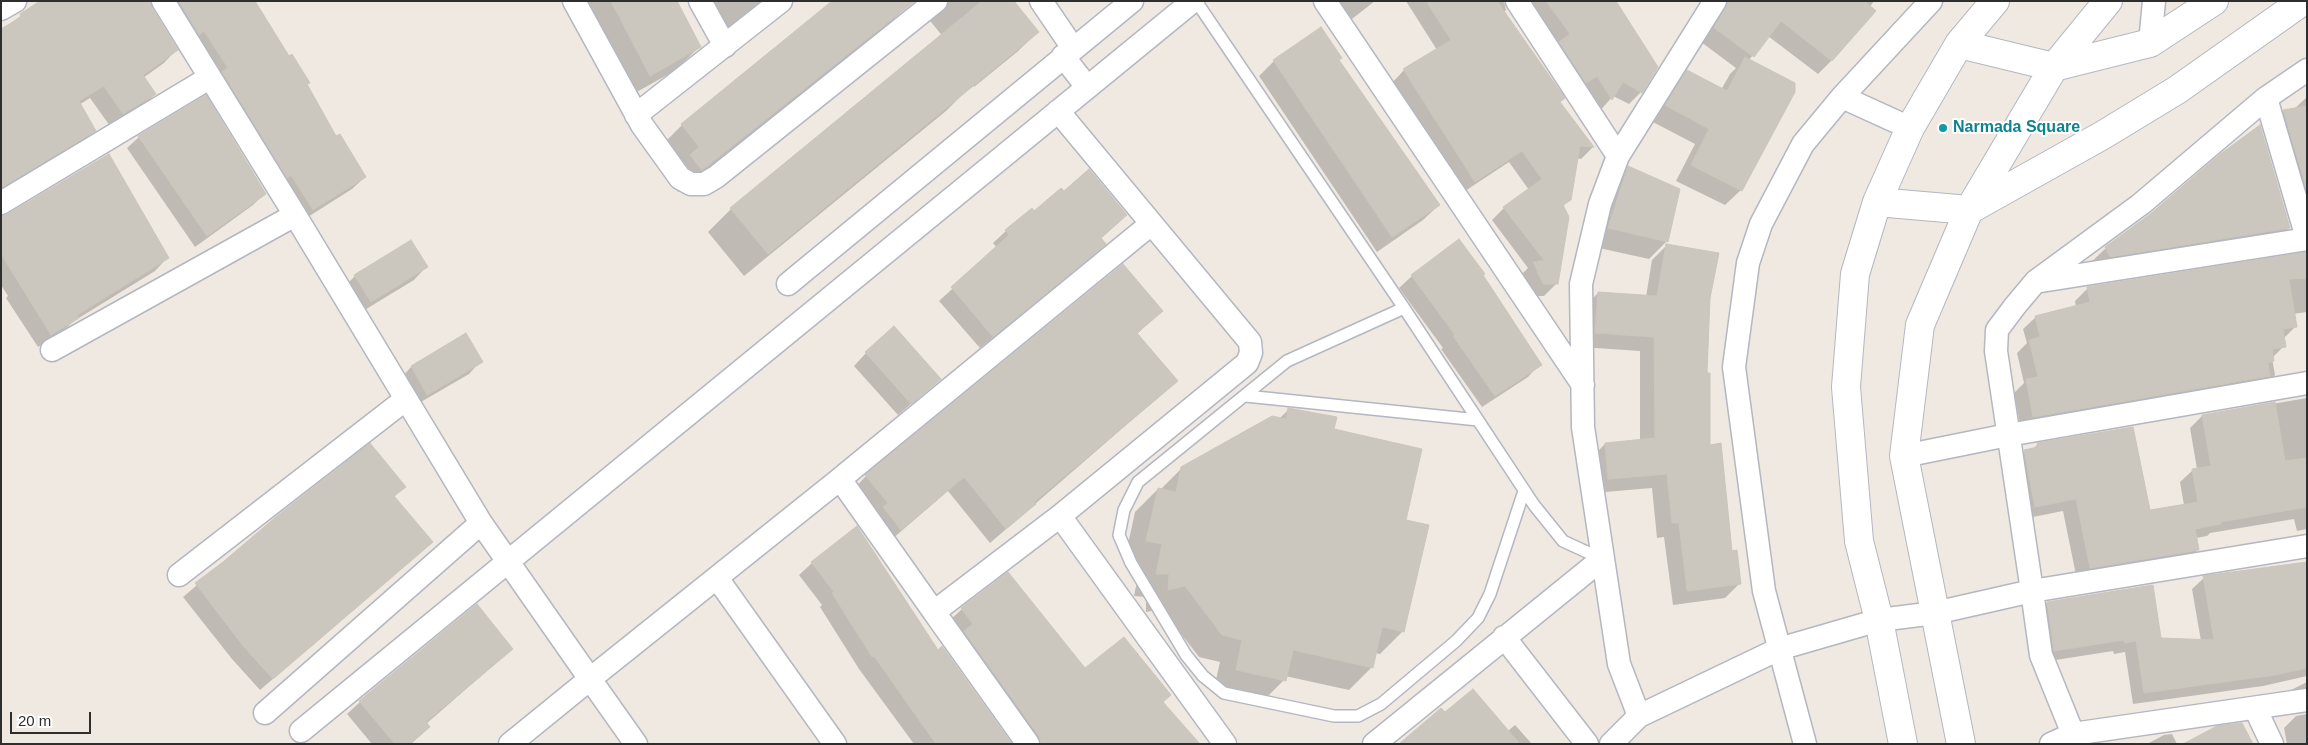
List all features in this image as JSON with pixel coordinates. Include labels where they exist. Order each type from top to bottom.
[{"type":"main road","points":[[1903,744],[1879,620],[1859,541],[1846,386],[1855,274],[1877,202],[1910,128],[1959,44],[1994,1]]},
{"type":"main road","points":[[1961,744],[1904,456],[1920,325],[1969,210],[2054,67],[2108,1]]},
{"type":"main road","points":[[1959,44],[2054,67],[2150,43],[2214,1]]},
{"type":"main road","points":[[1877,202],[1969,210],[2103,135],[2177,90],[2303,1]]},
{"type":"street","points":[[1,9],[15,1]]},
{"type":"street","points":[[163,1],[481,523],[636,744]]},
{"type":"street","points":[[574,1],[636,115],[680,178],[691,184],[704,184],[716,177],[925,5]]},
{"type":"street","points":[[700,1],[725,46]]},
{"type":"street","points":[[636,115],[781,1]]},
{"type":"street","points":[[1041,1],[1087,87]]},
{"type":"street","points":[[788,284],[1132,1]]},
{"type":"street","points":[[301,731],[1194,1]]},
{"type":"street","points":[[1325,1],[1582,386]]},
{"type":"street","points":[[1517,1],[1618,156]]},
{"type":"street","points":[[1805,744],[1779,650],[1762,574],[1734,367],[1748,262],[1761,224],[1803,144],[1842,97],[1932,1]]},
{"type":"street","points":[[2150,43],[2154,1]]},
{"type":"street","points":[[1639,716],[1619,664],[1583,427],[1581,284],[1600,204],[1618,156],[1710,3]]},
{"type":"street","points":[[2075,739],[2041,655],[1996,350],[1997,330],[2036,281],[2141,204],[2266,98],[2307,70]]},
{"type":"street","points":[[1,203],[209,78]]},
{"type":"street","points":[[1842,97],[1910,128]]},
{"type":"street","points":[[2036,281],[2307,238],[2266,98]]},
{"type":"street","points":[[934,612],[1060,516],[1247,363],[1251,353],[1250,342],[1058,111]]},
{"type":"street","points":[[52,350],[295,215]]},
{"type":"street","points":[[510,744],[840,479],[1151,224]]},
{"type":"street","points":[[1904,456],[2008,435],[2307,383]]},
{"type":"street","points":[[179,575],[406,399]]},
{"type":"street","points":[[840,479],[1028,744]]},
{"type":"street","points":[[1060,516],[1225,744]]},
{"type":"street","points":[[265,713],[481,523]]},
{"type":"street","points":[[1611,744],[1639,716],[1779,650],[1879,620],[1935,612],[2032,592],[2307,546]]},
{"type":"street","points":[[1374,744],[1602,559]]},
{"type":"street","points":[[717,578],[835,744]]},
{"type":"street","points":[[1504,637],[1587,744]]},
{"type":"street","points":[[2051,744],[2307,700]]},
{"type":"street","points":[[2255,708],[2272,744]]},
{"type":"lane","points":[[1194,1],[1404,308],[1524,491],[1564,541],[1602,559]]},
{"type":"lane","points":[[1404,308],[1287,361],[1138,482],[1124,510],[1119,535],[1131,563],[1186,655],[1203,676],[1224,693],[1334,716],[1358,716],[1381,704],[1456,641],[1478,618],[1490,594],[1524,491]]},
{"type":"lane","points":[[1246,396],[1478,420]]},
{"type":"building","points":[[40,1],[150,1],[152,8],[178,50],[143,75],[156,94],[123,114],[104,86],[79,101],[96,131],[1,188],[1,29],[21,17],[20,14]]},
{"type":"building","points":[[179,1],[255,1],[289,56],[292,54],[310,83],[307,84],[336,136],[340,134],[366,177],[313,210],[291,175],[287,178],[222,72],[228,68],[204,31],[199,35]]},
{"type":"building","points":[[611,1],[677,1],[701,47],[650,76]]},
{"type":"building","points":[[832,1],[915,1],[702,170],[690,155],[699,147],[681,124]]},
{"type":"building","points":[[982,1],[1014,1],[1039,32],[768,254],[730,208]]},
{"type":"building","points":[[1426,1],[1497,1],[1565,98],[1560,102],[1594,147],[1580,146],[1571,200],[1563,205],[1569,217],[1558,284],[1543,284],[1533,262],[1544,260],[1503,207],[1542,179],[1522,151],[1475,182],[1403,69],[1451,40]]},
{"type":"building","points":[[1546,1],[1616,1],[1658,67],[1642,93],[1623,82],[1612,100],[1597,76],[1586,83],[1559,42],[1570,34]]},
{"type":"building","points":[[1728,1],[1865,1],[1876,11],[1832,61],[1781,21],[1754,57],[1714,28]]},
{"type":"building","points":[[1321,27],[1342,58],[1339,60],[1440,205],[1392,237],[1273,60]]},
{"type":"building","points":[[1745,57],[1795,83],[1795,92],[1742,191],[1691,165],[1709,129],[1665,105],[1687,70],[1727,91]]},
{"type":"building","points":[[206,95],[266,194],[207,236],[138,136]]},
{"type":"building","points":[[2307,106],[2307,190],[2283,110]]},
{"type":"building","points":[[2260,125],[2290,228],[2110,257],[2105,247],[2149,215],[2219,155]]},
{"type":"building","points":[[109,154],[169,258],[77,315],[79,318],[51,335],[1,254],[1,216],[8,214]]},
{"type":"building","points":[[1628,166],[1680,189],[1668,242],[1608,228]]},
{"type":"building","points":[[1089,169],[1127,215],[1101,238],[1106,244],[993,337],[951,287],[1009,235],[1005,230],[1032,208],[1034,211],[1061,188],[1064,191]]},
{"type":"building","points":[[1459,239],[1485,274],[1483,275],[1542,365],[1495,396],[1453,336],[1455,335],[1411,275]]},
{"type":"building","points":[[411,240],[428,267],[371,302],[354,275]]},
{"type":"building","points":[[1666,244],[1719,253],[1710,298],[1707,373],[1710,373],[1710,445],[1721,443],[1732,551],[1737,550],[1741,584],[1687,591],[1679,523],[1672,523],[1667,474],[1608,479],[1605,443],[1655,438],[1654,337],[1595,333],[1598,292],[1657,296]]},
{"type":"building","points":[[2307,252],[2307,278],[2289,279],[2297,327],[2283,329],[2286,347],[2272,349],[2274,361],[2268,363],[2270,376],[2033,417],[2026,379],[2038,377],[2029,340],[2040,337],[2035,316],[2090,302],[2087,287]]},
{"type":"building","points":[[1123,264],[1163,311],[1137,333],[1178,381],[1034,502],[1036,504],[1006,529],[964,477],[901,530],[883,507],[888,503],[865,475]]},
{"type":"building","points":[[894,326],[941,379],[911,404],[865,352]]},
{"type":"building","points":[[466,333],[483,362],[427,395],[411,366]]},
{"type":"building","points":[[2275,402],[2285,461],[2307,458],[2307,507],[2221,522],[2221,524],[2195,529],[2199,550],[2090,568],[2076,499],[2035,507],[2024,450],[2038,447],[2037,443],[2133,427],[2150,510],[2198,502],[2192,469],[2211,466],[2202,415]]},
{"type":"building","points":[[1288,408],[1337,417],[1334,429],[1422,449],[1406,520],[1429,525],[1404,632],[1382,627],[1373,668],[1293,650],[1286,681],[1236,670],[1242,640],[1222,635],[1185,586],[1168,590],[1169,574],[1156,574],[1162,544],[1146,541],[1158,488],[1176,492],[1181,467],[1272,416],[1286,419]]},
{"type":"building","points":[[370,443],[406,487],[394,496],[433,542],[273,679],[244,647],[195,583]]},
{"type":"building","points":[[857,526],[938,650],[942,646],[1012,744],[936,744],[874,656],[872,657],[832,593],[834,592],[811,562]]},
{"type":"building","points":[[2307,562],[2307,668],[2275,675],[2144,693],[2136,641],[2125,643],[2124,640],[2054,651],[2047,602],[2153,585],[2161,638],[2214,640],[2203,576]]},
{"type":"building","points":[[1008,572],[1085,668],[1124,637],[1171,695],[1163,702],[1200,744],[1041,744],[1039,736],[964,631],[973,624],[961,608]]},
{"type":"building","points":[[477,604],[513,649],[426,722],[430,727],[410,744],[395,744],[359,701]]},
{"type":"building","points":[[1473,689],[1520,744],[1399,744],[1441,708],[1445,712]]},
{"type":"building","points":[[2242,723],[2253,744],[2183,744],[2217,726]]},
{"type":"place","name":"Narmada Square","points":[[1943,128]]}]
